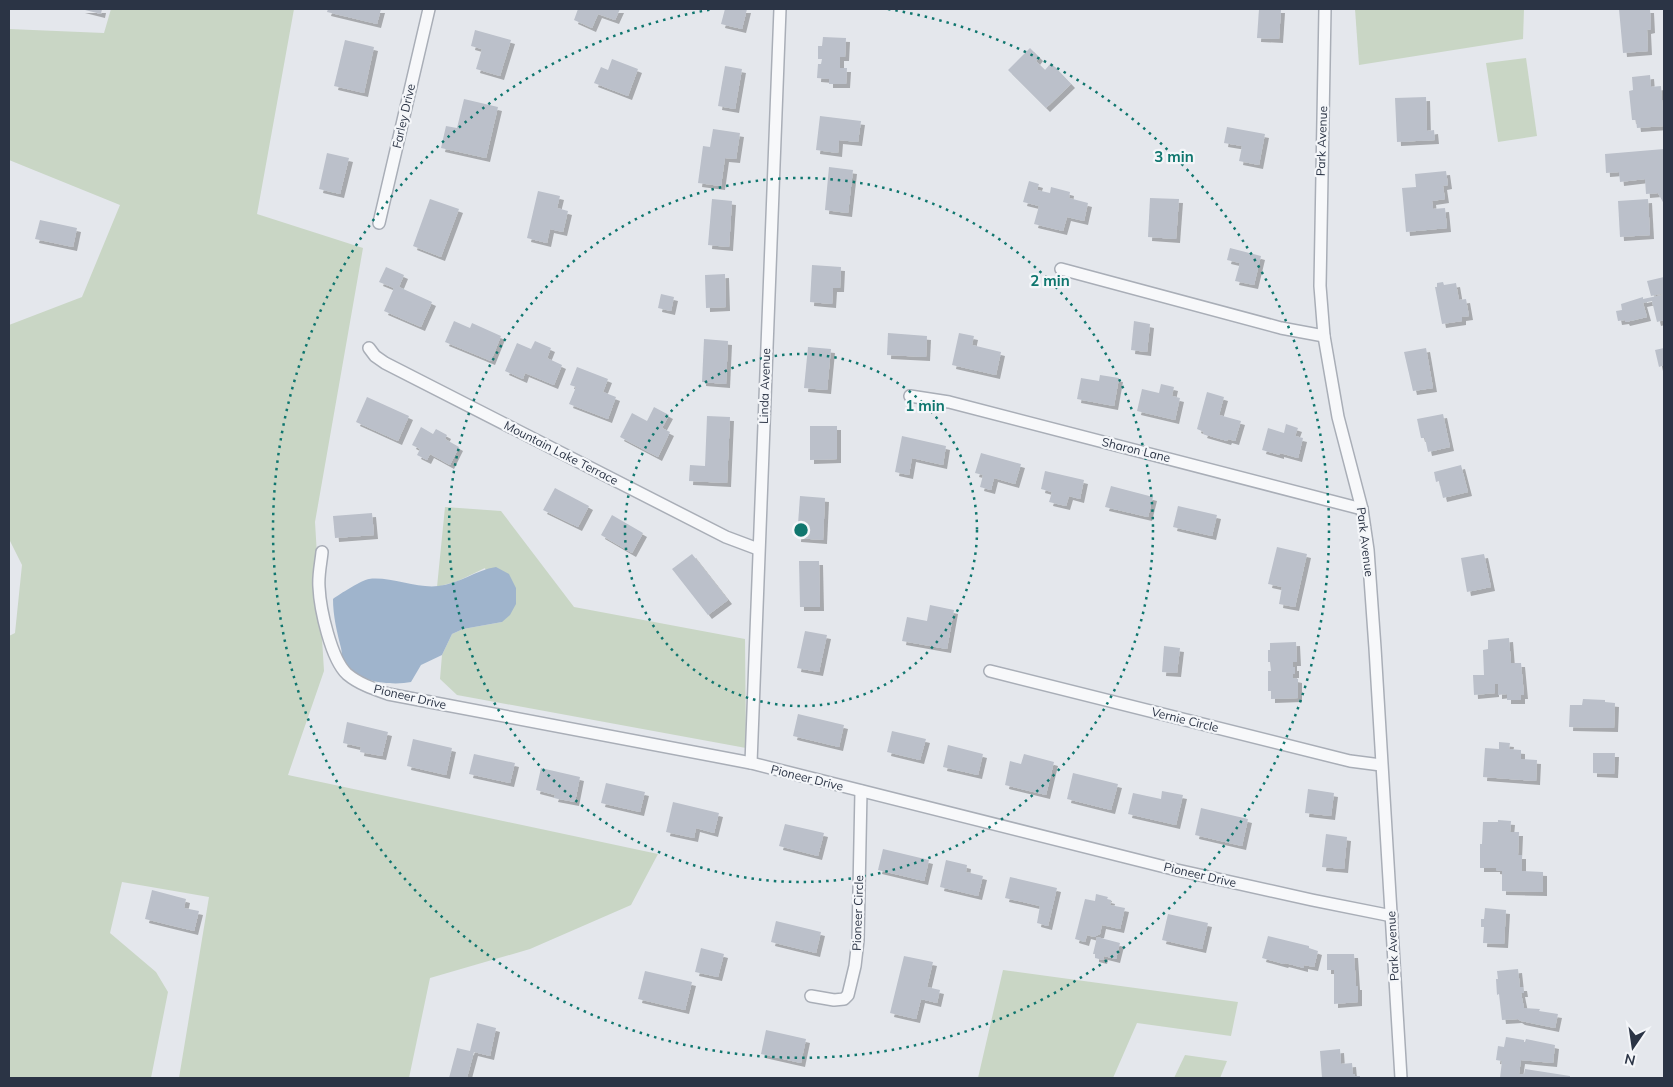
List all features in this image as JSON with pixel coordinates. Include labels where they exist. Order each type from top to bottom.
[{"type":"street","name":"Farley Drive","points":[[379,223],[429,9]]},
{"type":"street","name":"Linda Avenue","points":[[751,763],[780,9]]},
{"type":"street","name":"Park Avenue","points":[[1325,9],[1320,286],[1324,336],[1338,417],[1362,509],[1368,550],[1401,1078]]},
{"type":"street","points":[[1061,268],[1282,328],[1324,336]]},
{"type":"street","name":"Mountain Lake Terrace","points":[[369,348],[385,364],[726,537],[758,549]]},
{"type":"street","name":"Sharon Lane","points":[[910,396],[949,402],[1362,509]]},
{"type":"street","name":"Pioneer Drive","points":[[322,552],[319,586],[324,619],[333,650],[340,665],[347,674],[365,686],[388,694],[751,763],[1177,870],[1392,916]]},
{"type":"street","name":"Vernie Circle","points":[[990,671],[1350,762],[1381,766]]},
{"type":"street","name":"Pioneer Circle","points":[[811,996],[834,1000],[844,999],[848,995],[851,985],[858,940],[861,791]]},
{"type":"green space","points":[[111,9],[294,9],[257,214],[363,248],[315,522],[324,671],[288,775],[658,854],[631,905],[530,949],[430,978],[409,1078],[179,1078],[209,897],[122,882],[110,933],[156,972],[168,992],[151,1078],[9,1078],[9,636],[15,633],[22,565],[9,539],[9,325],[82,297],[120,205],[9,160],[9,29],[104,33]]},
{"type":"green space","points":[[1355,9],[1524,9],[1523,39],[1359,65]]},
{"type":"green space","points":[[1526,58],[1537,136],[1498,142],[1486,63]]},
{"type":"green space","points":[[445,507],[501,511],[574,607],[745,639],[746,748],[457,695],[440,679],[442,655],[452,634],[463,629],[502,622],[485,568],[458,581],[437,587]]},
{"type":"green space","points":[[1003,970],[1238,1002],[1231,1036],[1137,1023],[1113,1078],[978,1078]]},
{"type":"green space","points":[[1185,1055],[1227,1061],[1220,1078],[1174,1078]]},
{"type":"water","points":[[496,567],[509,574],[516,588],[516,604],[510,615],[502,622],[463,629],[452,634],[442,655],[421,665],[411,682],[384,683],[374,681],[356,675],[344,663],[333,605],[333,599],[340,594],[369,579],[386,579],[422,586],[438,586],[453,583]]},
{"type":"building","points":[[81,9],[102,9],[101,14]]},
{"type":"building","points":[[328,9],[381,9],[377,24],[327,12]]},
{"type":"building","points":[[578,9],[620,9],[615,20],[598,14],[592,28],[574,20]]},
{"type":"building","points":[[725,9],[747,9],[742,29],[721,24]]},
{"type":"building","points":[[1259,9],[1281,9],[1279,39],[1257,38]]},
{"type":"building","points":[[1619,9],[1650,9],[1651,29],[1647,30],[1648,51],[1623,53]]},
{"type":"building","points":[[475,30],[511,40],[500,76],[476,69],[482,49],[471,46]]},
{"type":"building","points":[[823,37],[846,38],[845,57],[840,57],[840,68],[847,68],[846,84],[829,84],[829,79],[817,78],[818,64],[821,64],[822,59],[818,59],[818,46],[822,46]]},
{"type":"building","points":[[345,40],[374,47],[364,93],[334,86]]},
{"type":"building","points":[[1030,48],[1039,57],[1036,61],[1045,70],[1051,63],[1071,84],[1046,108],[1008,70]]},
{"type":"building","points":[[612,59],[638,69],[628,96],[594,83],[601,67],[608,70]]},
{"type":"building","points":[[725,66],[742,69],[735,109],[718,106]]},
{"type":"building","points":[[1650,75],[1651,87],[1661,86],[1664,126],[1637,128],[1636,120],[1632,120],[1629,91],[1633,90],[1632,77]]},
{"type":"building","points":[[1426,97],[1427,131],[1434,130],[1435,140],[1397,142],[1395,98]]},
{"type":"building","points":[[464,99],[498,107],[486,158],[441,148],[446,126],[457,128]]},
{"type":"building","points":[[820,116],[861,121],[858,142],[839,140],[838,153],[816,150]]},
{"type":"building","points":[[1227,127],[1265,134],[1259,165],[1239,161],[1242,146],[1224,143]]},
{"type":"building","points":[[713,129],[740,133],[736,159],[725,158],[721,186],[698,183],[703,146],[710,147]]},
{"type":"building","points":[[1664,149],[1664,204],[1658,193],[1646,194],[1645,179],[1620,182],[1619,172],[1606,173],[1605,154]]},
{"type":"building","points":[[327,153],[349,158],[340,194],[319,189]]},
{"type":"building","points":[[829,167],[853,170],[848,213],[825,210]]},
{"type":"building","points":[[1446,171],[1448,185],[1443,186],[1445,199],[1432,201],[1433,209],[1445,208],[1447,228],[1406,232],[1402,188],[1416,187],[1415,174]]},
{"type":"building","points":[[1029,181],[1039,184],[1037,190],[1050,193],[1051,187],[1070,192],[1069,198],[1088,203],[1084,221],[1067,217],[1063,231],[1034,224],[1039,206],[1023,202]]},
{"type":"building","points":[[538,191],[560,196],[557,208],[568,211],[563,232],[550,229],[547,243],[527,238]]},
{"type":"building","points":[[1150,198],[1179,199],[1176,239],[1148,237]]},
{"type":"building","points":[[430,199],[459,209],[441,257],[413,246]]},
{"type":"building","points":[[712,199],[732,201],[729,247],[708,245]]},
{"type":"building","points":[[1648,199],[1650,235],[1620,237],[1618,201]]},
{"type":"building","points":[[40,220],[77,228],[73,247],[35,239]]},
{"type":"building","points":[[1230,248],[1261,256],[1254,285],[1235,281],[1240,263],[1227,260]]},
{"type":"building","points":[[812,265],[841,267],[840,288],[833,288],[832,304],[810,302]]},
{"type":"building","points":[[386,267],[404,275],[399,287],[432,302],[421,327],[384,311],[394,288],[379,282]]},
{"type":"building","points":[[725,274],[726,307],[706,308],[705,275]]},
{"type":"building","points":[[1664,277],[1664,320],[1657,322],[1652,301],[1643,303],[1647,317],[1626,322],[1625,320],[1618,321],[1616,311],[1622,310],[1621,304],[1643,297],[1643,299],[1662,295],[1651,296],[1647,281]]},
{"type":"building","points":[[1443,282],[1444,285],[1456,283],[1459,300],[1466,299],[1469,316],[1462,317],[1462,321],[1442,324],[1435,287],[1437,287],[1437,283]]},
{"type":"building","points":[[661,294],[674,297],[671,311],[658,308]]},
{"type":"building","points":[[454,321],[470,328],[472,323],[501,336],[491,361],[445,342]]},
{"type":"building","points":[[1134,321],[1150,324],[1147,352],[1131,350]]},
{"type":"building","points":[[888,333],[927,336],[926,357],[887,355]]},
{"type":"building","points":[[959,333],[974,336],[972,345],[1001,352],[996,375],[952,365]]},
{"type":"building","points":[[704,339],[728,341],[726,384],[702,382]]},
{"type":"building","points":[[535,341],[551,348],[547,358],[562,365],[554,385],[525,373],[523,379],[505,371],[517,343],[531,349]]},
{"type":"building","points":[[808,347],[831,349],[827,390],[804,388]]},
{"type":"building","points":[[1426,348],[1433,388],[1413,391],[1404,352]]},
{"type":"building","points":[[1664,348],[1664,365],[1659,367],[1655,350]]},
{"type":"building","points":[[577,367],[608,379],[603,392],[616,397],[608,419],[569,404],[576,387],[570,385]]},
{"type":"building","points":[[1100,375],[1119,378],[1114,406],[1077,399],[1081,378],[1099,381]]},
{"type":"building","points":[[1161,384],[1174,387],[1172,396],[1180,398],[1175,420],[1137,411],[1142,389],[1159,393]]},
{"type":"building","points":[[1207,392],[1224,397],[1219,415],[1241,421],[1235,441],[1228,439],[1227,441],[1203,434],[1204,432],[1197,429]]},
{"type":"building","points":[[367,397],[409,416],[398,441],[356,422]]},
{"type":"building","points":[[654,407],[669,415],[662,428],[670,432],[658,457],[620,437],[632,413],[647,421]]},
{"type":"building","points":[[1443,414],[1450,447],[1428,452],[1425,438],[1421,438],[1417,419]]},
{"type":"building","points":[[707,416],[730,417],[727,483],[689,481],[690,465],[705,466]]},
{"type":"building","points":[[1286,424],[1298,428],[1295,436],[1303,438],[1298,458],[1262,450],[1268,428],[1284,433]]},
{"type":"building","points":[[810,426],[837,426],[837,459],[810,460]]},
{"type":"building","points":[[421,427],[433,434],[436,429],[447,435],[445,439],[459,447],[450,465],[430,454],[427,460],[417,455],[420,449],[412,445]]},
{"type":"building","points":[[902,436],[946,446],[943,465],[912,458],[909,475],[895,472]]},
{"type":"building","points":[[981,453],[1021,464],[1015,484],[994,478],[991,490],[980,487],[983,475],[975,473]]},
{"type":"building","points":[[1461,465],[1468,492],[1443,498],[1439,481],[1436,482],[1434,472]]},
{"type":"building","points":[[1045,471],[1084,480],[1080,499],[1069,496],[1066,506],[1049,502],[1052,492],[1041,489]]},
{"type":"building","points":[[1111,486],[1153,497],[1148,517],[1105,507]]},
{"type":"building","points":[[555,488],[589,506],[578,527],[543,510]]},
{"type":"building","points":[[800,496],[825,498],[823,540],[797,538]]},
{"type":"building","points":[[1178,506],[1217,515],[1212,536],[1173,527]]},
{"type":"building","points":[[372,513],[374,535],[335,538],[333,516]]},
{"type":"building","points":[[612,515],[643,533],[632,553],[601,535]]},
{"type":"building","points":[[1277,547],[1307,554],[1295,607],[1279,604],[1282,587],[1268,584]]},
{"type":"building","points":[[692,554],[728,600],[708,615],[672,569]]},
{"type":"building","points":[[1484,554],[1491,587],[1467,592],[1461,558]]},
{"type":"building","points":[[799,561],[819,561],[820,607],[800,607]]},
{"type":"building","points":[[930,605],[954,610],[947,649],[902,641],[907,617],[927,621]]},
{"type":"building","points":[[805,631],[827,635],[819,672],[797,668]]},
{"type":"building","points":[[1509,638],[1511,663],[1521,663],[1524,695],[1521,695],[1521,700],[1507,700],[1507,694],[1498,695],[1498,684],[1495,684],[1495,693],[1474,695],[1473,675],[1484,675],[1483,650],[1488,649],[1488,640]]},
{"type":"building","points":[[1296,642],[1297,662],[1293,662],[1295,674],[1293,674],[1293,678],[1298,679],[1298,698],[1271,699],[1271,691],[1268,691],[1268,671],[1271,671],[1270,662],[1268,662],[1270,643]]},
{"type":"building","points":[[1164,646],[1180,648],[1177,673],[1162,672]]},
{"type":"building","points":[[1583,699],[1605,700],[1605,702],[1615,703],[1614,728],[1569,727],[1570,705],[1582,705]]},
{"type":"building","points":[[798,714],[844,725],[839,747],[793,736]]},
{"type":"building","points":[[347,722],[388,732],[382,756],[360,752],[361,747],[343,743]]},
{"type":"building","points":[[892,731],[926,739],[920,760],[887,752]]},
{"type":"building","points":[[413,739],[452,748],[446,775],[407,766]]},
{"type":"building","points":[[1499,742],[1510,743],[1509,749],[1521,750],[1521,759],[1537,760],[1536,781],[1483,777],[1485,748],[1499,749]]},
{"type":"building","points":[[948,745],[983,754],[978,775],[943,767]]},
{"type":"building","points":[[1593,753],[1615,753],[1614,774],[1593,773]]},
{"type":"building","points":[[474,754],[515,763],[510,783],[469,774]]},
{"type":"building","points":[[1024,754],[1054,762],[1046,795],[1005,785],[1010,761],[1021,764]]},
{"type":"building","points":[[541,768],[580,777],[575,802],[554,798],[555,795],[536,790]]},
{"type":"building","points":[[1073,773],[1118,784],[1111,810],[1067,799]]},
{"type":"building","points":[[606,783],[645,792],[640,812],[601,803]]},
{"type":"building","points":[[1308,789],[1334,793],[1331,816],[1305,813]]},
{"type":"building","points":[[1162,791],[1183,795],[1176,825],[1128,814],[1133,793],[1161,799]]},
{"type":"building","points":[[673,802],[719,813],[714,833],[696,828],[694,838],[666,832]]},
{"type":"building","points":[[1201,808],[1248,819],[1242,846],[1195,835]]},
{"type":"building","points":[[1498,820],[1511,821],[1510,832],[1519,832],[1518,855],[1522,855],[1522,871],[1543,872],[1543,892],[1502,891],[1502,871],[1496,870],[1496,868],[1480,868],[1480,844],[1482,844],[1483,822],[1498,822]]},
{"type":"building","points":[[785,824],[824,833],[818,856],[779,846]]},
{"type":"building","points":[[1326,834],[1347,837],[1344,869],[1322,867]]},
{"type":"building","points":[[883,849],[929,860],[924,881],[878,870]]},
{"type":"building","points":[[946,860],[967,865],[966,872],[983,876],[978,896],[940,887]]},
{"type":"building","points":[[1010,877],[1057,888],[1048,926],[1037,923],[1040,906],[1005,898]]},
{"type":"building","points":[[152,890],[186,899],[184,908],[199,911],[194,931],[145,919]]},
{"type":"building","points":[[1096,894],[1108,897],[1107,899],[1111,900],[1110,905],[1125,908],[1120,929],[1102,925],[1100,934],[1094,937],[1087,935],[1085,942],[1075,939],[1085,899],[1095,901]]},
{"type":"building","points":[[1485,908],[1506,910],[1504,944],[1483,943],[1484,927],[1481,927],[1481,919],[1484,919]]},
{"type":"building","points":[[1168,914],[1208,923],[1202,949],[1162,940]]},
{"type":"building","points":[[776,921],[821,932],[816,953],[771,942]]},
{"type":"building","points":[[1268,936],[1309,946],[1309,948],[1318,951],[1314,967],[1304,965],[1304,968],[1262,958]]},
{"type":"building","points":[[1097,937],[1120,943],[1116,959],[1104,956],[1103,960],[1095,958],[1095,954],[1093,954]]},
{"type":"building","points":[[701,948],[724,954],[718,977],[695,972]]},
{"type":"building","points":[[1327,954],[1354,954],[1358,1002],[1334,1004],[1334,970],[1327,970]]},
{"type":"building","points":[[904,956],[933,962],[927,987],[940,990],[937,1003],[921,999],[916,1019],[890,1013]]},
{"type":"building","points":[[1518,969],[1520,987],[1523,987],[1524,993],[1521,993],[1524,1008],[1540,1009],[1539,1011],[1558,1014],[1555,1028],[1518,1019],[1502,1020],[1499,994],[1497,995],[1497,971]]},
{"type":"building","points":[[645,971],[692,982],[685,1010],[638,999]]},
{"type":"building","points":[[477,1023],[496,1028],[490,1056],[474,1052],[467,1078],[449,1078],[457,1048],[470,1051]]},
{"type":"building","points":[[766,1030],[806,1039],[801,1063],[761,1054]]},
{"type":"building","points":[[1506,1037],[1524,1040],[1524,1042],[1526,1039],[1555,1045],[1553,1063],[1521,1060],[1519,1074],[1524,1074],[1525,1069],[1570,1076],[1570,1078],[1500,1078],[1502,1061],[1496,1060],[1498,1046],[1504,1047]]},
{"type":"building","points":[[1340,1049],[1341,1064],[1352,1063],[1353,1074],[1360,1076],[1360,1078],[1322,1078],[1320,1051]]}]
